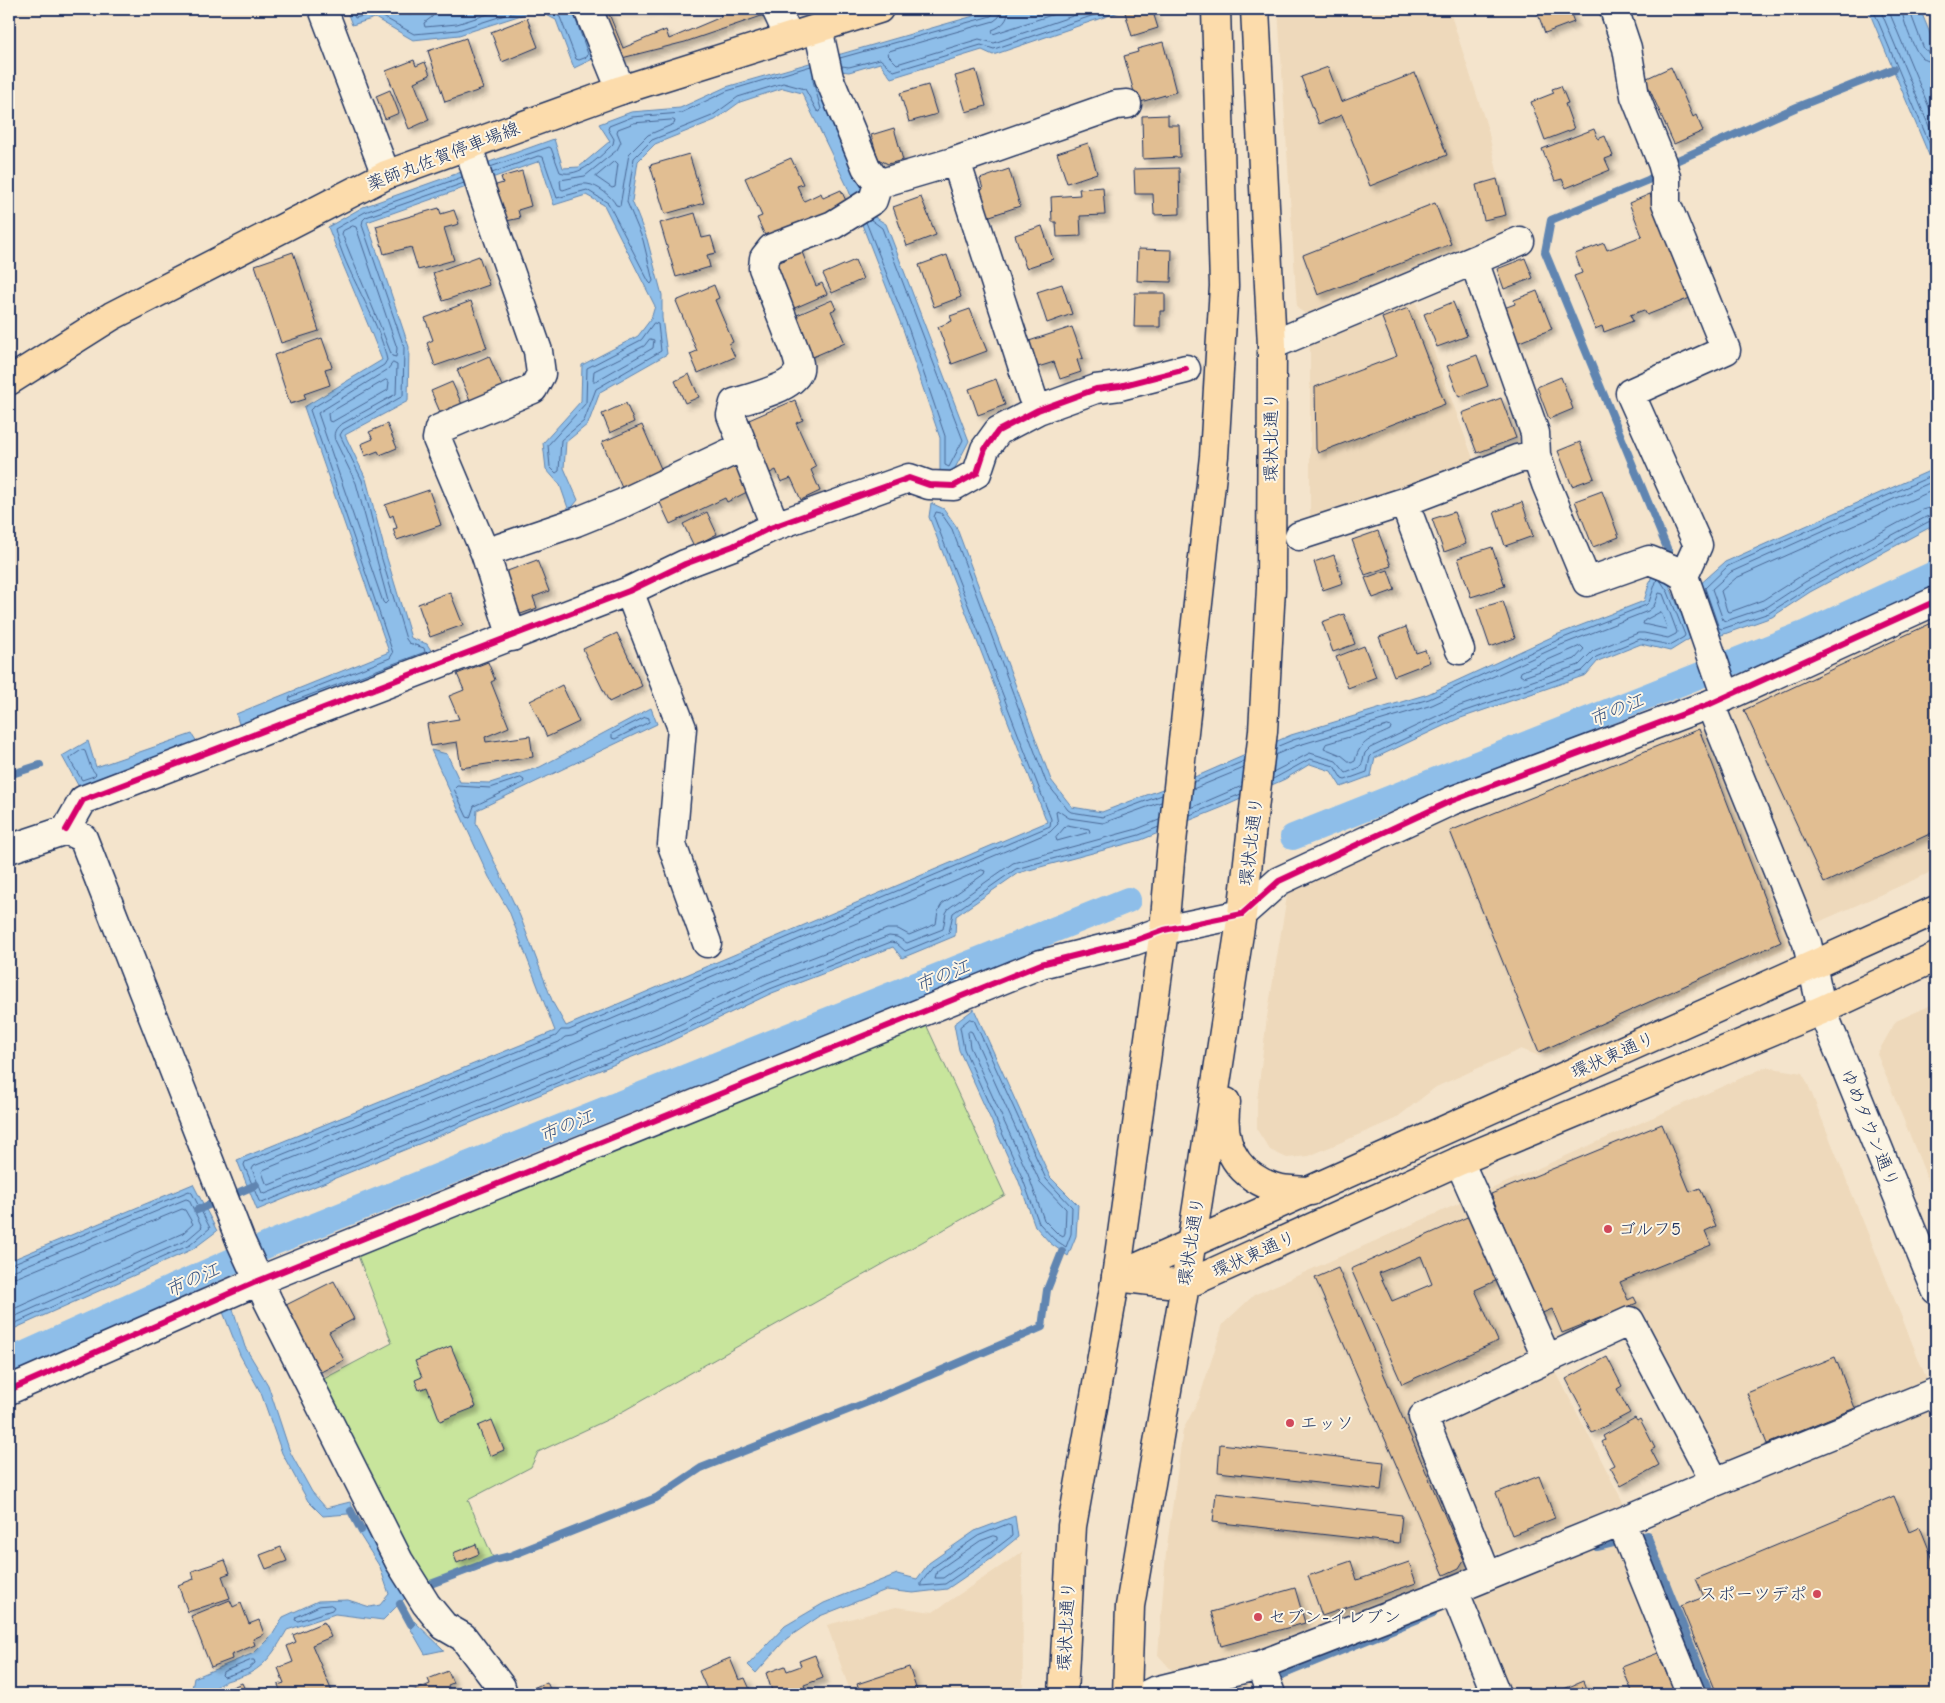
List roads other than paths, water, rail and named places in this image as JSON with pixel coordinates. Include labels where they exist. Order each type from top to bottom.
[{"type":"main road","name":"薬師丸佐賀停車場線","points":[[9,381],[112,316],[386,175],[470,152],[621,90],[789,37],[824,53],[879,9]]},
{"type":"main road","name":"環状北通り","points":[[1063,1694],[1072,1526],[1116,1277],[1164,930],[1214,456],[1224,286],[1216,9]]},
{"type":"main road","name":"環状北通り","points":[[1127,1694],[1130,1606],[1185,1285],[1242,914],[1263,731],[1271,588],[1272,345],[1255,9]]},
{"type":"main road","name":"環状東通り","points":[[1116,1277],[1936,910]]},
{"type":"main road","points":[[1242,914],[1252,947],[1224,1118],[1228,1150],[1242,1168],[1254,1178],[1274,1188],[1311,1191]]},
{"type":"main road","name":"環状東通り","points":[[1185,1285],[1459,1161],[1822,1010],[1936,957]]},
{"type":"main road","points":[[1116,1277],[1185,1285]]},
{"type":"street","points":[[323,9],[386,175]]},
{"type":"street","points":[[588,9],[621,90]]},
{"type":"street","points":[[776,9],[789,37]]},
{"type":"street","points":[[1474,261],[1535,433],[1536,455],[1546,484],[1587,582],[1649,560],[1675,574],[1698,545],[1630,393],[1726,350],[1666,203],[1664,170],[1635,96],[1628,48],[1614,9]]},
{"type":"street","points":[[824,53],[875,192]]},
{"type":"street","points":[[770,528],[772,518],[731,415],[734,403],[791,382],[800,366],[763,268],[764,258],[772,248],[833,225],[850,214],[875,192],[956,160],[1116,106],[1127,104]]},
{"type":"street","points":[[470,152],[538,351],[541,374],[533,389],[439,429],[437,439],[485,553],[512,637]]},
{"type":"street","points":[[956,160],[1032,396]]},
{"type":"street","points":[[1272,345],[1520,241]]},
{"type":"street","points":[[9,849],[66,830],[84,800],[630,591],[685,564],[732,546],[770,528],[909,478],[929,485],[954,486],[977,472],[985,449],[998,431],[1038,410],[1096,389],[1120,386],[1186,369]]},
{"type":"street","points":[[485,553],[576,522],[622,503],[744,446]]},
{"type":"street","points":[[1299,536],[1404,502],[1517,459],[1536,455]]},
{"type":"street","points":[[1404,502],[1460,650]]},
{"type":"street","name":"ゆめタウン通り","points":[[1675,574],[1707,645],[1719,693],[1807,943],[1822,1010],[1936,1290]]},
{"type":"street","points":[[630,591],[682,728],[672,845],[707,943]]},
{"type":"street","points":[[9,1390],[258,1281],[1041,964],[1134,941],[1164,930],[1242,914],[1279,881],[1451,802],[1719,693],[1936,601]]},
{"type":"street","points":[[66,830],[83,838],[218,1184],[258,1281],[399,1561],[426,1604],[444,1626],[463,1637],[501,1687],[503,1694]]},
{"type":"street","points":[[1459,1161],[1547,1359]]},
{"type":"street","points":[[1487,1576],[1423,1417],[1630,1321],[1715,1482]]},
{"type":"street","points":[[1148,1694],[1154,1691],[1266,1679],[1458,1600],[1487,1576],[1626,1534],[1715,1482],[1936,1392]]},
{"type":"street","points":[[1626,1534],[1691,1694]]},
{"type":"street","points":[[1458,1600],[1496,1694]]},
{"type":"water","points":[[346,9],[398,9],[410,15],[430,9],[576,9],[595,58],[574,68],[556,20],[537,10],[459,35],[413,40],[375,18],[352,25]]},
{"type":"water","points":[[998,9],[1119,9],[1119,12],[993,55],[982,50],[891,78],[880,63],[849,72],[840,71],[817,79],[831,123],[847,151],[873,216],[886,224],[969,441],[953,472],[940,472],[940,438],[904,332],[847,186],[802,93],[783,88],[740,102],[715,120],[655,144],[638,161],[632,201],[647,239],[662,295],[662,318],[667,354],[600,392],[588,424],[566,442],[564,468],[578,500],[569,511],[560,485],[546,469],[543,443],[581,401],[582,365],[638,336],[651,319],[655,306],[604,205],[586,195],[554,205],[540,161],[367,222],[409,347],[408,401],[345,435],[366,479],[411,638],[427,644],[434,655],[240,727],[236,714],[389,652],[304,407],[382,360],[328,227],[363,207],[554,139],[563,168],[579,167],[610,141],[599,124],[631,112],[680,108],[726,87]]},
{"type":"water","points":[[1868,9],[1920,9],[1936,48],[1936,172]]},
{"type":"water","points":[[1936,468],[1936,524],[1810,592],[1772,617],[1716,637],[1698,586],[1725,562]]},
{"type":"water","points":[[931,503],[944,509],[956,526],[1051,780],[1072,807],[1102,812],[1202,774],[1291,735],[1428,694],[1556,635],[1644,601],[1652,575],[1668,582],[1691,638],[1670,651],[1641,644],[1598,661],[1586,675],[1458,719],[1375,758],[1371,776],[1341,787],[1331,771],[1310,764],[1285,779],[1223,807],[1141,840],[1018,873],[956,916],[955,936],[902,958],[893,947],[772,993],[669,1042],[257,1210],[237,1160],[555,1031],[509,911],[489,877],[431,750],[447,754],[460,782],[490,783],[540,767],[651,708],[657,724],[477,810],[476,823],[520,916],[553,1003],[566,1026],[1047,822],[929,517]]},
{"type":"water","points":[[192,734],[197,742],[79,787],[62,756],[88,741],[96,767]]},
{"type":"water","points":[[974,1009],[1050,1177],[1078,1205],[1076,1236],[1068,1256],[1050,1243],[1035,1226],[1018,1179],[959,1050],[954,1024]]},
{"type":"water","points":[[193,1184],[217,1231],[193,1249],[9,1331],[9,1261]]},
{"type":"water","points":[[232,1306],[245,1347],[268,1385],[290,1452],[312,1492],[326,1508],[350,1502],[354,1510],[348,1514],[323,1516],[308,1501],[282,1453],[261,1393],[240,1355],[223,1312]]},
{"type":"water","points":[[1015,1516],[1018,1537],[991,1559],[947,1589],[913,1593],[886,1590],[820,1616],[786,1639],[756,1673],[748,1665],[785,1626],[824,1603],[897,1574],[917,1579],[929,1563],[975,1531]]},
{"type":"water","points":[[365,1527],[387,1570],[406,1597],[383,1620],[335,1614],[287,1630],[272,1654],[262,1665],[250,1673],[224,1682],[210,1694],[191,1694],[194,1678],[254,1653],[273,1634],[283,1617],[318,1601],[348,1600],[370,1607],[380,1605],[389,1594],[380,1567],[358,1532]]},
{"type":"water","points":[[414,1621],[444,1650],[425,1654],[409,1626]]},
{"type":"waterway","points":[[1667,563],[1669,553],[1545,252],[1551,220],[1648,180],[1678,160],[1797,107],[1893,69]]},
{"type":"waterway","name":"市の江","points":[[1293,837],[1806,633],[1936,573]]},
{"type":"waterway","points":[[9,775],[40,765]]},
{"type":"waterway","points":[[9,824],[13,834]]},
{"type":"waterway","name":"市の江","points":[[9,1361],[272,1243],[1128,900]]},
{"type":"waterway","points":[[197,1210],[256,1185]]},
{"type":"waterway","points":[[428,1585],[494,1560],[510,1556],[656,1498],[701,1468],[868,1402],[1042,1327],[1047,1290],[1062,1252]]},
{"type":"waterway","points":[[351,1511],[361,1530]]},
{"type":"waterway","points":[[1597,1547],[1647,1535],[1710,1694]]},
{"type":"waterway","points":[[400,1604],[411,1624]]},
{"type":"waterway","points":[[1269,1677],[1282,1675],[1433,1613]]},
{"type":"place","name":"ゴルフ5","points":[[1608,1229]]},
{"type":"place","name":"エッソ","points":[[1290,1423]]},
{"type":"place","name":"スポーツデポ","points":[[1817,1594]]},
{"type":"place","name":"セブン-イレブン","points":[[1258,1617]]}]
